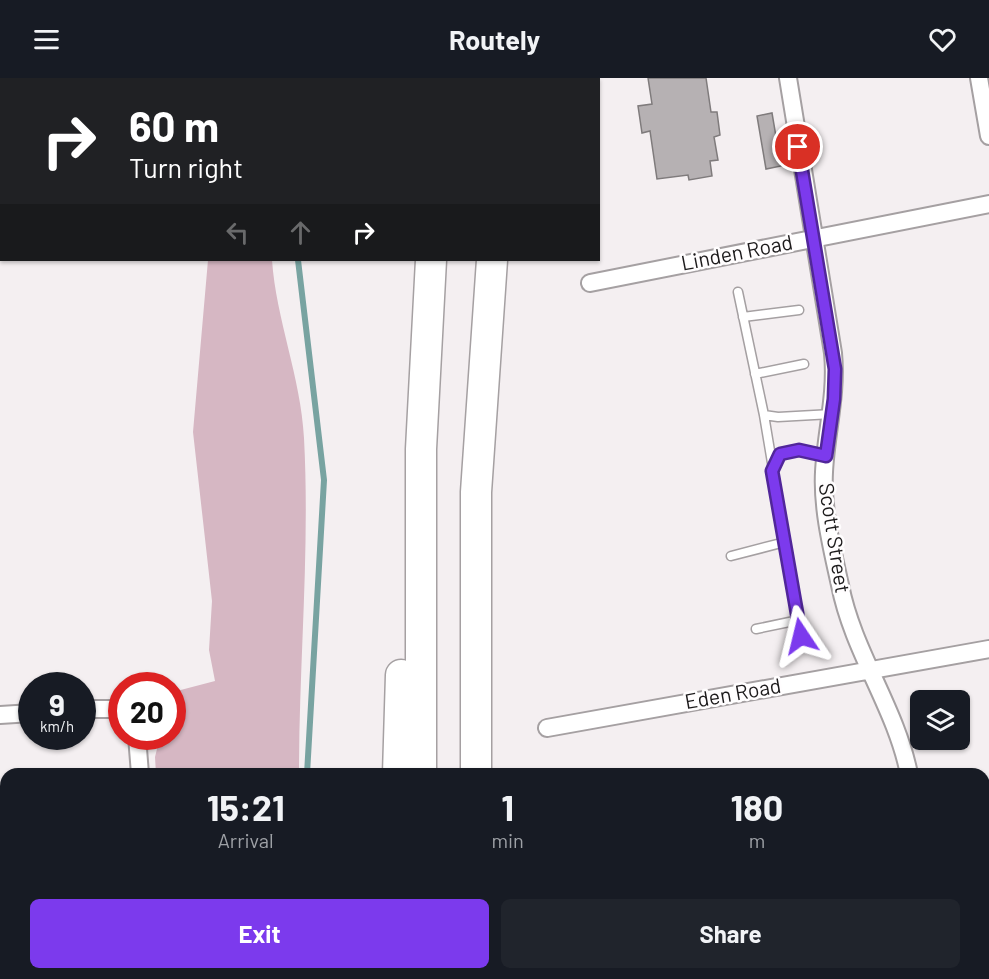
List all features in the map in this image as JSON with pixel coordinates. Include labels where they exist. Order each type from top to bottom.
[{"type":"highway","points":[[421,768],[421,449],[431,261]]},
{"type":"highway","points":[[476,768],[476,492],[492,261]]},
{"type":"highway","points":[[398,768],[402,608],[406,586],[420,544]]},
{"type":"highway","points":[[475,733],[484,768]]},
{"type":"street","name":"Scott Street","points":[[788,78],[833,353],[832,414],[826,456],[825,502],[840,589],[869,670],[891,713],[907,768]]},
{"type":"street","points":[[978,78],[989,136]]},
{"type":"street","name":"Linden Road","points":[[590,283],[989,204]]},
{"type":"street","name":"Eden Road","points":[[548,728],[989,649]]},
{"type":"street","points":[[0,715],[18,714]]},
{"type":"street","points":[[137,750],[139,768]]},
{"type":"lane","points":[[738,292],[764,416],[801,636]]},
{"type":"lane","points":[[743,317],[799,310]]},
{"type":"lane","points":[[755,375],[804,364]]},
{"type":"lane","points":[[764,416],[832,414]]},
{"type":"lane","points":[[772,471],[780,454],[799,450],[826,456]]},
{"type":"lane","points":[[731,556],[784,542]]},
{"type":"lane","points":[[756,629],[798,620]]},
{"type":"shaded area","points":[[208,261],[272,261],[278,304],[298,393],[304,438],[306,522],[299,768],[156,768],[157,750],[186,750],[186,689],[215,681],[209,650],[212,601],[193,432]]},
{"type":"building","points":[[648,78],[706,78],[711,112],[717,112],[720,135],[714,137],[718,160],[710,161],[712,176],[689,180],[688,175],[657,179],[650,131],[642,133],[638,106],[652,104]]},
{"type":"building","points":[[772,113],[781,166],[766,169],[757,116]]},
{"type":"waterway","points":[[298,261],[324,480],[307,768]]},
{"type":"route","points":[[798,147],[835,369],[834,399],[826,456],[799,450],[780,454],[772,471],[801,636]]}]
